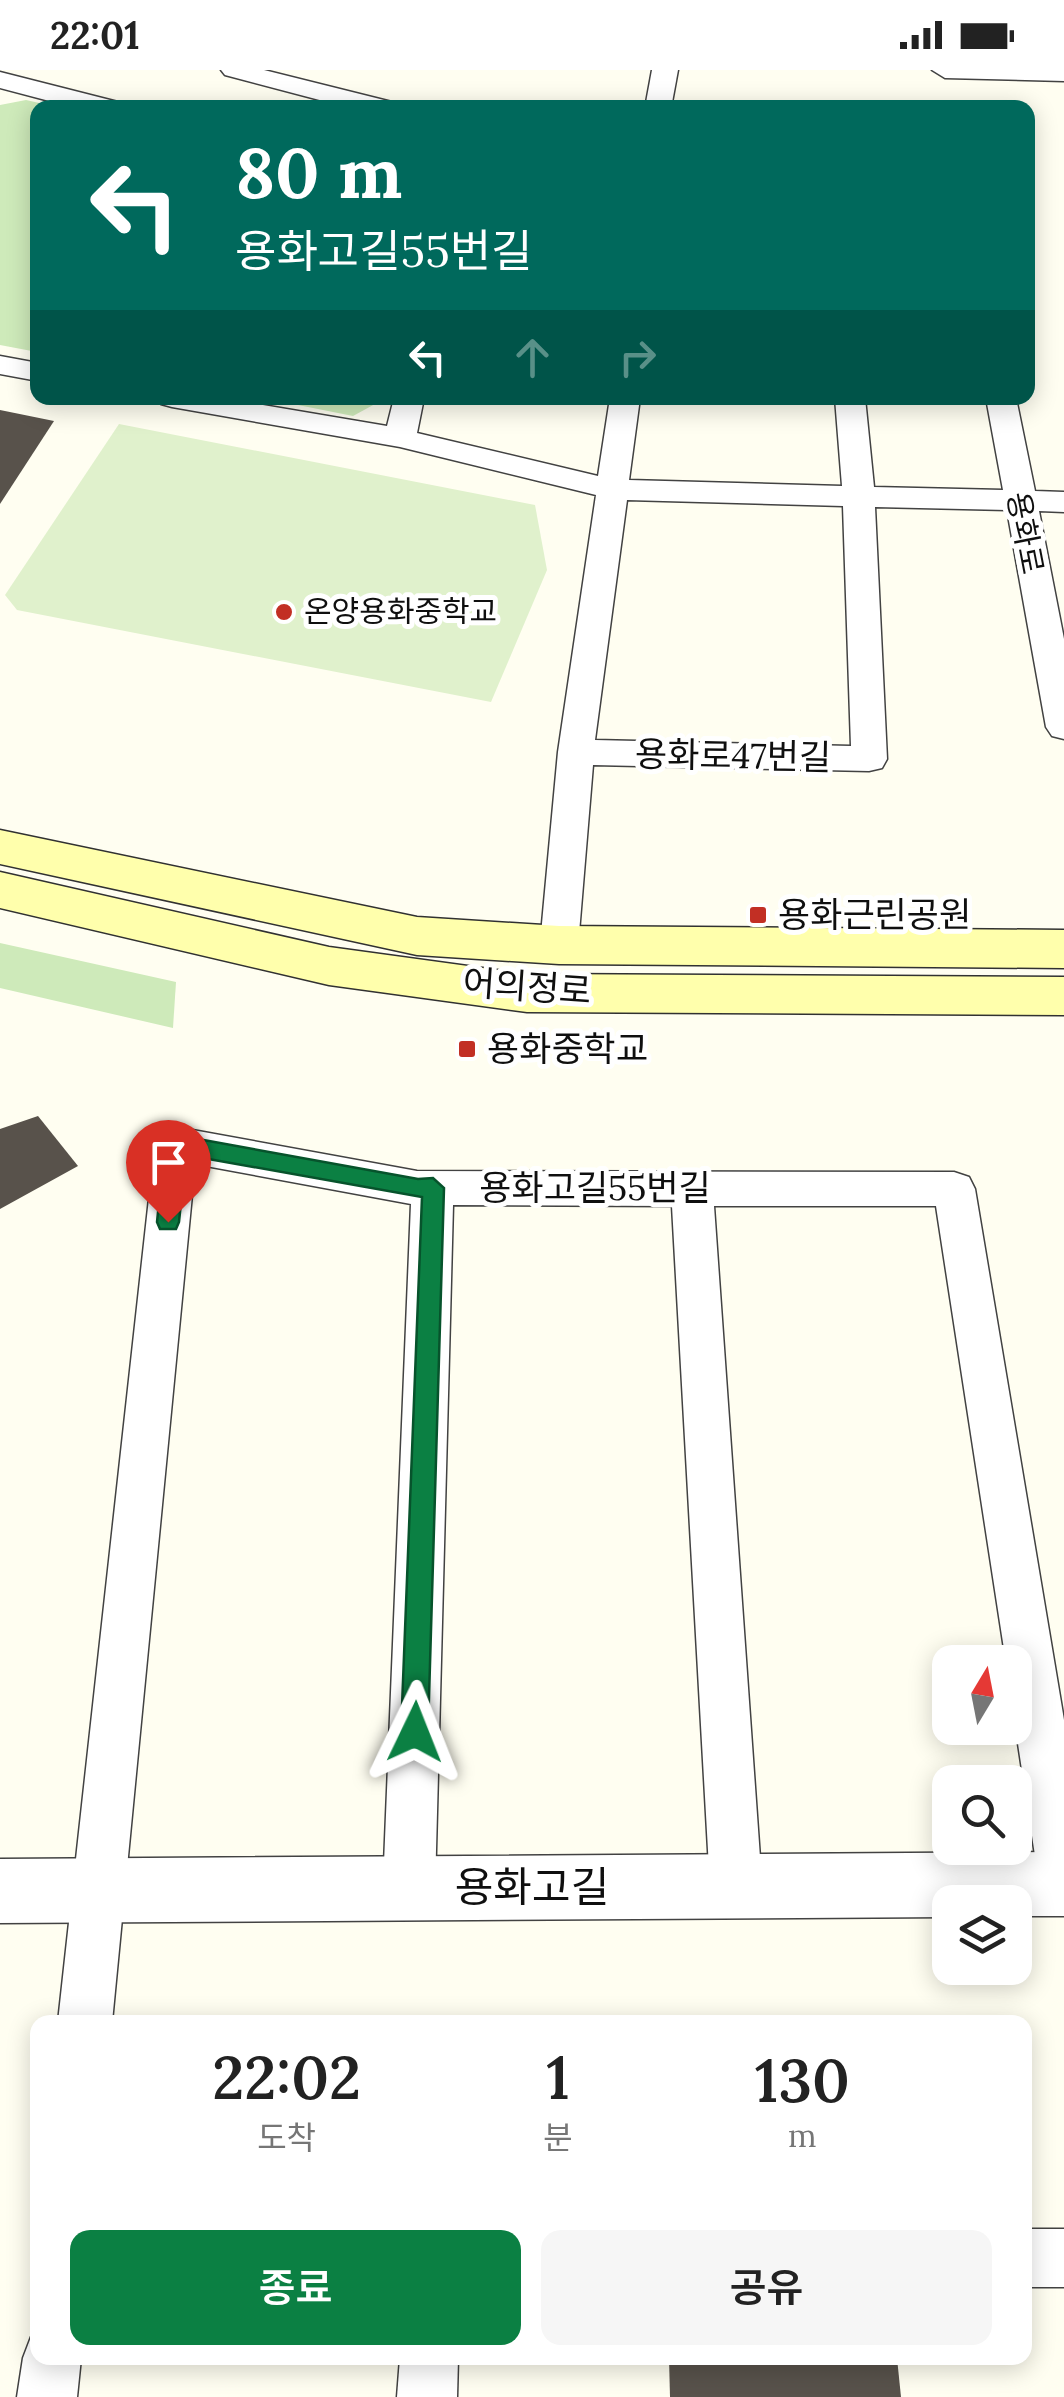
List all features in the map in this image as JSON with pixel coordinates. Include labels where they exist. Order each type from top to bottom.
[{"type":"main road","name":"어의정로","points":[[0,846],[417,936],[559,944],[1064,949]]},
{"type":"main road","name":"어의정로","points":[[0,890],[329,966],[526,993],[1064,996]]},
{"type":"street","points":[[234,70],[352,100]]},
{"type":"street","points":[[659,100],[665,70]]},
{"type":"street","points":[[947,76],[1064,73]]},
{"type":"street","points":[[0,80],[78,100]]},
{"type":"street","points":[[0,364],[30,370]]},
{"type":"street","points":[[212,405],[400,438],[615,490],[1064,502]]},
{"type":"street","points":[[400,438],[407,405]]},
{"type":"street","points":[[559,944],[576,752],[624,405]]},
{"type":"street","name":"용화로47번길","points":[[576,752],[869,759],[859,498],[851,405]]},
{"type":"street","name":"용화로","points":[[1001,405],[1064,727]]},
{"type":"street","name":"용화고길55번길","points":[[96,1890],[176,1144],[418,1188],[954,1189],[1064,1875]]},
{"type":"street","points":[[410,1888],[433,1188]]},
{"type":"street","points":[[692,1188],[736,1886]]},
{"type":"street","name":"용화고길","points":[[0,1891],[1064,1884]]},
{"type":"street","points":[[86,2015],[96,1890]]},
{"type":"street","points":[[1032,2258],[1064,2258]]},
{"type":"street","points":[[47,2397],[51,2365]]},
{"type":"street","points":[[428,2397],[429,2365]]},
{"type":"green space","points":[[30,101],[30,351],[0,345],[0,105]]},
{"type":"green space","points":[[298,405],[373,405],[353,416]]},
{"type":"green space","points":[[119,424],[535,505],[547,570],[491,702],[17,610],[5,595]]},
{"type":"green space","points":[[0,943],[176,982],[173,1028],[0,988]]},
{"type":"building","points":[[0,410],[54,421],[0,504]]},
{"type":"building","points":[[38,1116],[78,1166],[0,1209],[0,1129]]},
{"type":"building","points":[[669,2365],[898,2365],[901,2397],[670,2397]]},
{"type":"place","name":"온양용화중학교","points":[[284,612]]},
{"type":"place","name":"용화근린공원","points":[[758,915]]},
{"type":"place","name":"용화중학교","points":[[467,1049]]},
{"type":"route","points":[[168,1222],[176,1144],[433,1188],[415,1732]]}]
